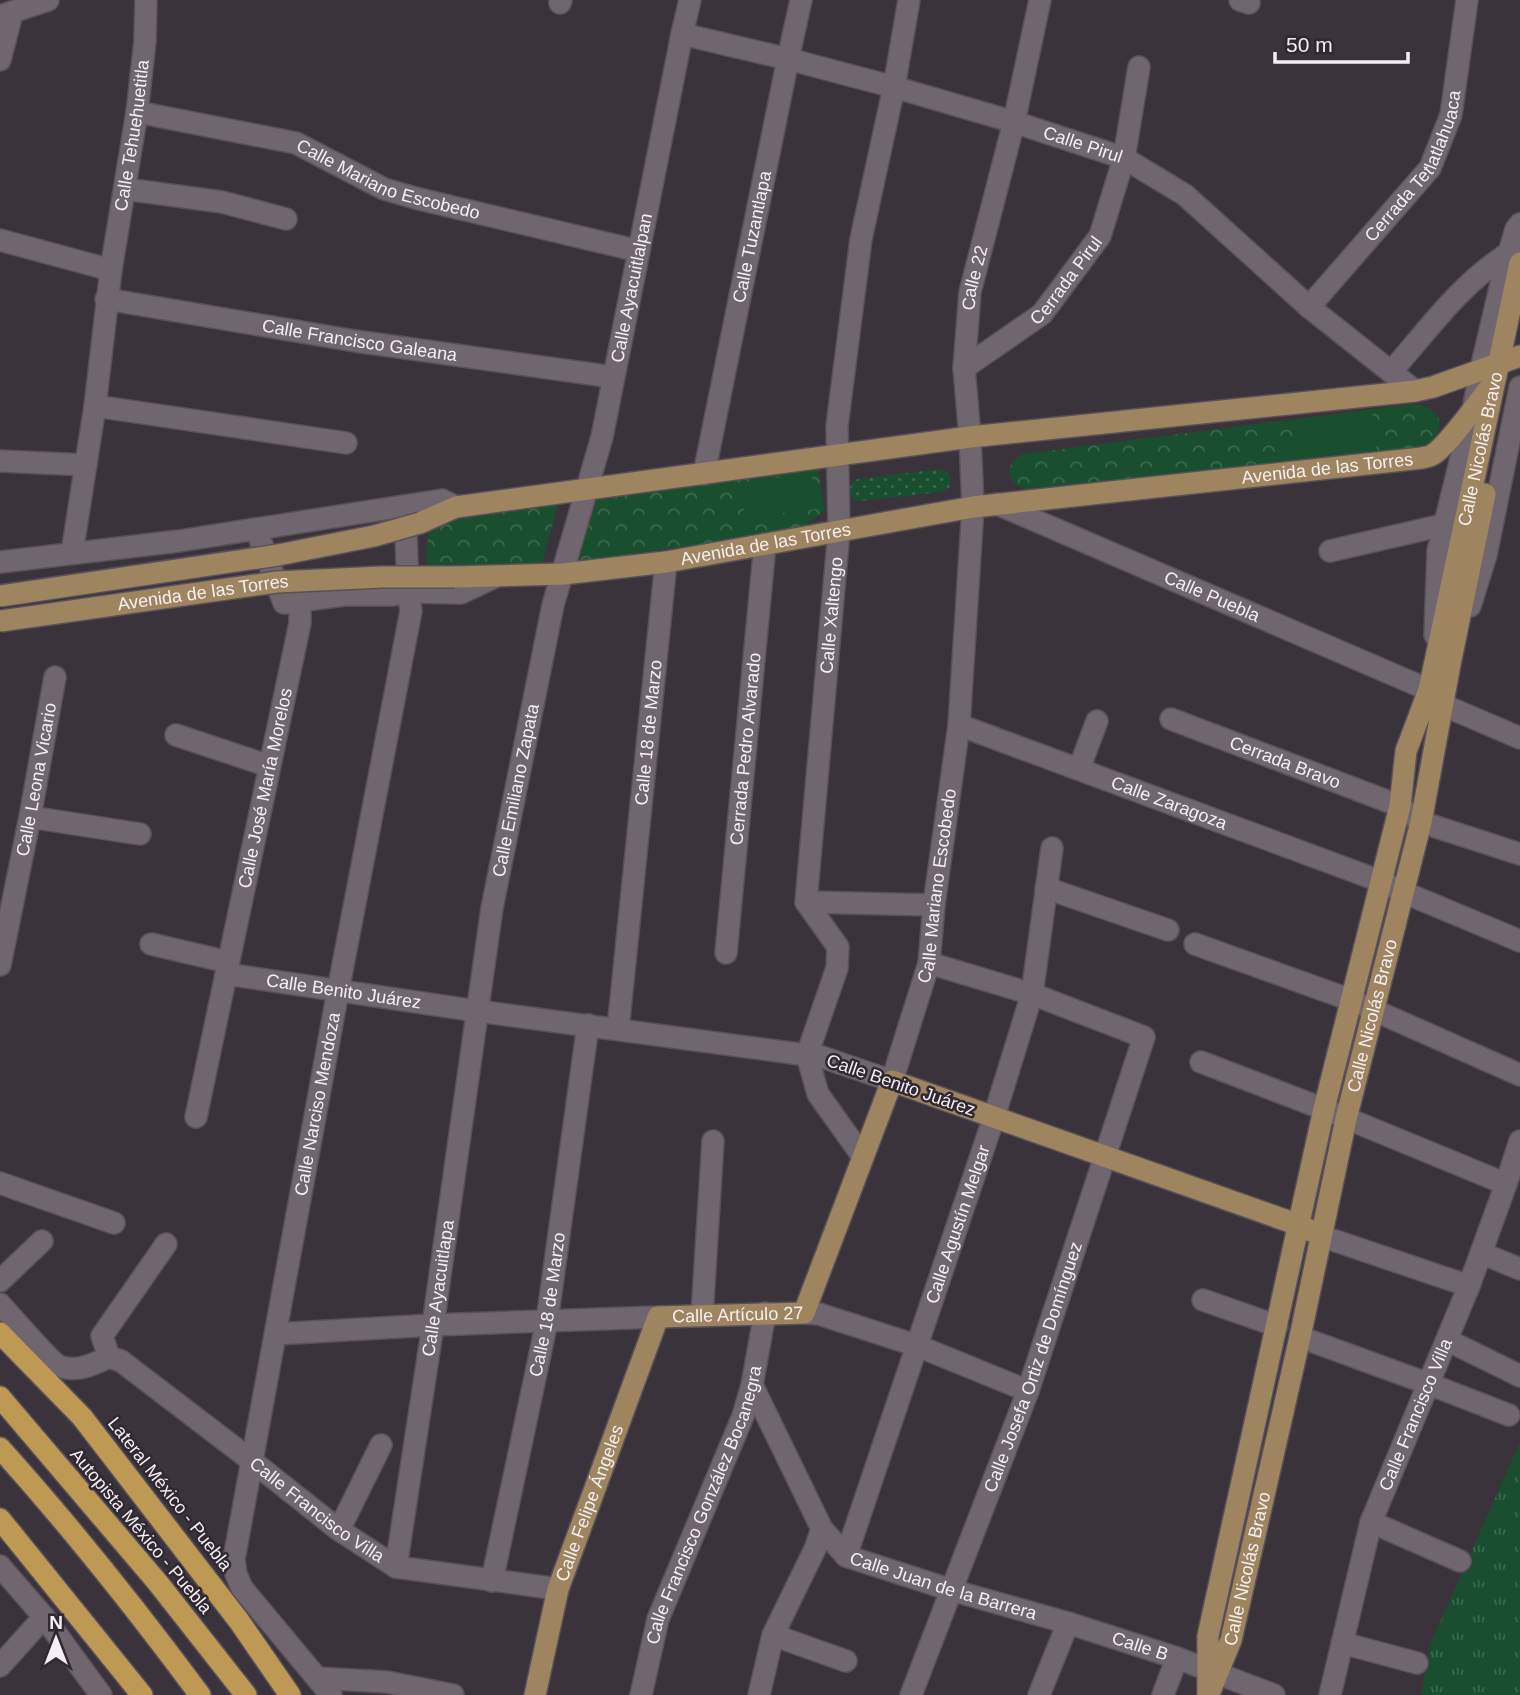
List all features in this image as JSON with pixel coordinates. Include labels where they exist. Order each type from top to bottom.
[{"type":"highway","name":"Lateral México - Puebla","points":[[0,1333],[82,1417],[239,1621],[290,1695]]},
{"type":"highway","name":"Autopista México - Puebla","points":[[0,1397],[158,1583],[246,1695]]},
{"type":"highway","points":[[0,1448],[117,1586],[200,1695]]},
{"type":"highway","points":[[0,1519],[142,1695]]},
{"type":"main road","name":"Calle Nicolás Bravo","points":[[1508,375],[1514,258]]},
{"type":"main road","name":"Calle Nicolás Bravo","points":[[1208,1695],[1213,1672],[1231,1640],[1346,1119],[1421,822],[1442,664],[1520,331]]},
{"type":"main road","name":"Avenida de las Torres","points":[[0,596],[278,555],[374,536],[421,523],[456,507],[970,437],[1415,391],[1508,375]]},
{"type":"main road","name":"Avenida de las Torres","points":[[0,621],[277,582],[563,574],[666,562],[973,507],[1422,458],[1443,446],[1473,410],[1508,375]]},
{"type":"main road","name":"Calle Nicolás Bravo","points":[[1213,1672],[1208,1636],[1324,1109],[1400,806],[1406,751],[1436,697]]},
{"type":"main road","name":"Calle Benito Juárez","points":[[892,1081],[1299,1225],[1321,1236]]},
{"type":"main road","name":"Calle Mariano Escobedo","points":[[804,1313],[892,1081]]},
{"type":"main road","name":"Calle Artículo 27","points":[[658,1317],[804,1313]]},
{"type":"main road","name":"Calle Felipe Ángeles","points":[[535,1695],[558,1589],[658,1317]]},
{"type":"street","points":[[0,60],[6,14],[48,0]]},
{"type":"street","name":"Calle Tehuehuetitla","points":[[111,270],[137,112],[145,41],[146,0]]},
{"type":"street","name":"Calle Ayacuitlalpan","points":[[563,574],[602,437],[690,0]]},
{"type":"street","name":"Calle Tuzantlapa","points":[[704,474],[801,0]]},
{"type":"street","name":"Calle Xaltengo","points":[[806,902],[839,531],[837,426],[861,239],[894,87],[909,0]]},
{"type":"street","points":[[1014,122],[1040,0]]},
{"type":"street","name":"Cerrada Tetlatlahuaca","points":[[1309,307],[1430,168],[1451,115],[1467,0]]},
{"type":"street","name":"Calle Pirul","points":[[682,34],[894,87],[1014,122],[1124,159],[1185,195],[1309,307],[1415,391]]},
{"type":"street","name":"Cerrada Pirul","points":[[964,368],[1042,314],[1100,236],[1124,159],[1139,68]]},
{"type":"street","name":"Calle Mariano Escobedo","points":[[137,112],[296,143],[384,189],[639,251]]},
{"type":"street","name":"Calle 22","points":[[970,437],[964,368],[970,292],[1014,122]]},
{"type":"street","points":[[125,189],[222,202],[286,219]]},
{"type":"street","points":[[1391,372],[1455,297],[1497,260],[1514,258],[1516,229],[1520,224]]},
{"type":"street","points":[[0,240],[111,270],[72,553]]},
{"type":"street","name":"Calle Francisco Galeana","points":[[106,299],[355,341],[613,377]]},
{"type":"street","points":[[94,406],[346,443]]},
{"type":"street","points":[[1442,664],[1438,551],[1473,410]]},
{"type":"street","name":"Calle Mariano Escobedo","points":[[892,1081],[929,963],[934,905],[959,725],[973,507],[970,437]]},
{"type":"street","points":[[0,461],[86,465]]},
{"type":"street","points":[[0,562],[179,541],[442,500],[456,507]]},
{"type":"street","name":"Calle Puebla","points":[[997,504],[1436,697],[1520,738]]},
{"type":"street","name":"Calle Narciso Mendoza","points":[[236,1574],[234,1559],[411,611],[405,506]]},
{"type":"street","points":[[1330,551],[1443,525]]},
{"type":"street","points":[[256,529],[284,603],[344,595],[461,593],[497,576]]},
{"type":"street","name":"Cerrada Pedro Alvarado","points":[[726,953],[765,544]]},
{"type":"street","name":"Calle 18 de Marzo","points":[[618,1030],[666,562]]},
{"type":"street","name":"Calle Emiliano Zapata","points":[[477,1011],[492,908],[553,605],[563,574]]},
{"type":"street","name":"Calle José María Morelos","points":[[195,1117],[300,623],[300,601]]},
{"type":"street","name":"Calle Leona Vicario","points":[[0,965],[55,677]]},
{"type":"street","name":"Cerrada Bravo","points":[[1171,719],[1400,806]]},
{"type":"street","points":[[1079,769],[1097,721]]},
{"type":"street","name":"Calle Zaragoza","points":[[959,725],[1380,881],[1520,941]]},
{"type":"street","points":[[176,736],[269,766]]},
{"type":"street","points":[[1400,806],[1421,822],[1520,854]]},
{"type":"street","points":[[30,817],[140,834]]},
{"type":"street","name":"Calle Agustín Melgar","points":[[846,1556],[994,1117],[1032,994],[1052,848]]},
{"type":"street","points":[[1046,888],[1168,930]]},
{"type":"street","points":[[806,902],[934,905]]},
{"type":"street","points":[[806,902],[838,947],[837,968],[807,1055],[818,1094],[863,1157]]},
{"type":"street","name":"Calle Benito Juárez","points":[[151,944],[227,968],[338,991],[822,1057],[892,1081]]},
{"type":"street","name":"Calle Nicolás Bravo","points":[[1195,944],[1351,1000]]},
{"type":"street","points":[[929,963],[1032,994]]},
{"type":"street","name":"Calle Josefa Ortiz de Domínguez","points":[[911,1695],[1028,1391],[1144,1037],[1032,994]]},
{"type":"street","points":[[1351,1000],[1520,1075]]},
{"type":"street","name":"Calle Ayacuitlapa","points":[[396,1567],[477,1011]]},
{"type":"street","name":"Calle 18 de Marzo","points":[[492,1581],[547,1321],[588,1025]]},
{"type":"street","points":[[1201,1062],[1506,1184]]},
{"type":"street","name":"Calle Francisco Villa","points":[[1330,1695],[1371,1522],[1469,1286],[1506,1184],[1517,1164],[1520,1140]]},
{"type":"street","points":[[702,1315],[713,1141]]},
{"type":"street","points":[[0,1183],[114,1223]]},
{"type":"street","name":"Calle Benito Juárez","points":[[1321,1236],[1469,1286]]},
{"type":"street","points":[[0,1281],[42,1241]]},
{"type":"street","points":[[0,1304],[58,1367],[76,1370],[93,1364],[109,1357],[102,1336],[166,1244]]},
{"type":"street","points":[[1481,1252],[1520,1269]]},
{"type":"street","points":[[1203,1300],[1277,1326]]},
{"type":"street","name":"Calle Francisco González Bocanegra","points":[[640,1695],[658,1619],[743,1416],[752,1385],[765,1313]]},
{"type":"street","name":"Calle Artículo 27","points":[[804,1313],[819,1314],[918,1346],[1028,1391]]},
{"type":"street","name":"Calle Artículo 27","points":[[276,1334],[658,1317]]},
{"type":"street","points":[[1300,1337],[1508,1415]]},
{"type":"street","points":[[1447,1340],[1520,1376]]},
{"type":"street","name":"Calle Francisco Villa","points":[[109,1357],[121,1361],[339,1530],[396,1567],[558,1589]]},
{"type":"street","name":"Calle Juan de la Barrera","points":[[752,1385],[822,1529],[846,1556],[951,1590],[1068,1623]]},
{"type":"street","points":[[339,1530],[381,1445]]},
{"type":"street","points":[[1371,1522],[1460,1561]]},
{"type":"street","points":[[760,1695],[773,1635],[822,1529]]},
{"type":"street","points":[[0,1566],[44,1617],[101,1695]]},
{"type":"street","points":[[212,1586],[226,1583],[236,1574],[242,1588],[331,1695]]},
{"type":"street","points":[[0,1666],[44,1617]]},
{"type":"street","points":[[1040,1695],[1068,1623]]},
{"type":"street","name":"Calle B","points":[[1068,1623],[1177,1658],[1274,1695]]},
{"type":"street","points":[[773,1635],[846,1661]]},
{"type":"street","points":[[1342,1643],[1417,1664]]},
{"type":"street","points":[[1163,1695],[1177,1658]]},
{"type":"street","points":[[317,1678],[387,1682],[453,1695]]},
{"type":"green space","points":[[1422,405],[1436,414],[1440,426],[1430,442],[1418,448],[1027,489],[1014,483],[1009,474],[1012,463],[1023,454]]},
{"type":"green space","points":[[1372,410],[1377,452],[1299,461],[1294,419]]},
{"type":"green space","points":[[817,463],[825,510],[799,530],[575,562],[599,494]]},
{"type":"green space","points":[[939,469],[947,472],[951,478],[949,488],[942,492],[860,501],[854,500],[849,492],[852,482],[858,479]]},
{"type":"green space","points":[[811,473],[816,509],[745,518],[740,483]]},
{"type":"green space","points":[[559,501],[542,563],[432,571],[426,561],[428,535],[438,522]]},
{"type":"green space","points":[[1520,1442],[1520,1695],[1421,1695],[1431,1643]]}]
